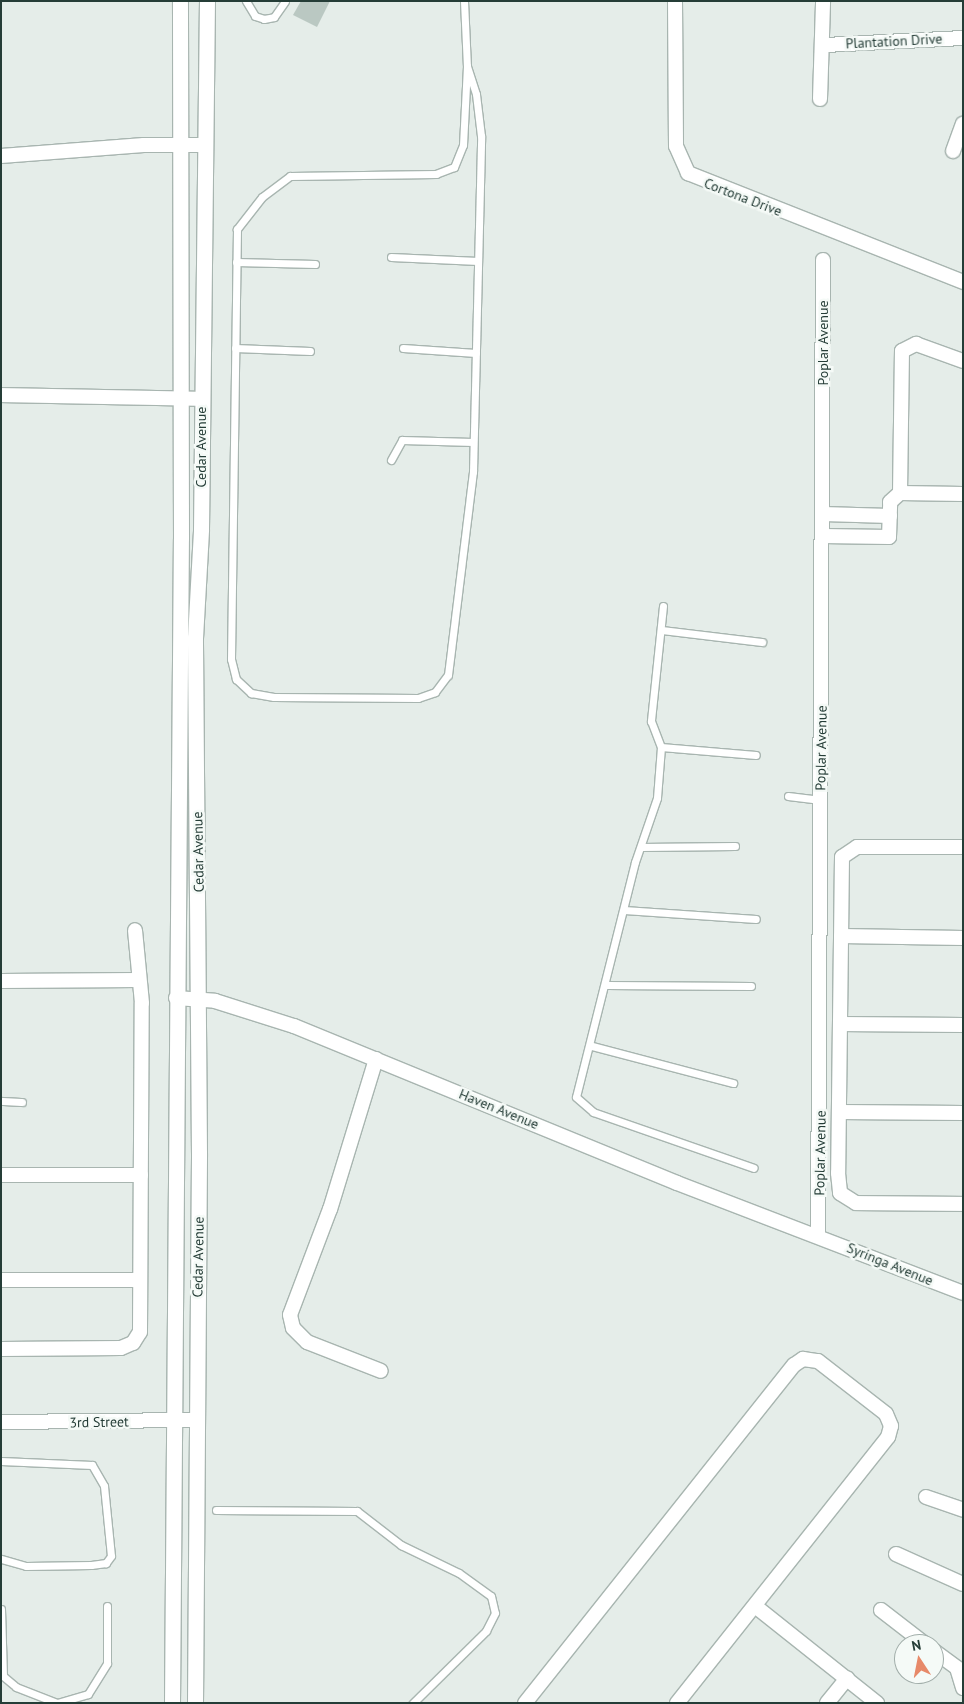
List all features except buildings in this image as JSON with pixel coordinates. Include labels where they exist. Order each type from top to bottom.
[{"type":"main road","name":"Cedar Avenue","points":[[172,1703],[181,400],[180,1]]},
{"type":"main road","name":"Cedar Avenue","points":[[196,1703],[199,999],[196,733],[207,1]]},
{"type":"main road","points":[[179,733],[196,733]]},
{"type":"street","name":"Cortona Drive","points":[[675,1],[676,146],[688,173],[963,282]]},
{"type":"street","points":[[820,99],[825,44],[823,1]]},
{"type":"street","name":"Plantation Drive","points":[[825,44],[963,38]]},
{"type":"street","points":[[953,151],[963,124]]},
{"type":"street","points":[[1,156],[181,144],[204,145]]},
{"type":"street","name":"Poplar Avenue","points":[[818,1235],[823,260]]},
{"type":"street","points":[[900,493],[902,351],[916,344],[963,361]]},
{"type":"street","points":[[1,395],[202,399]]},
{"type":"street","points":[[823,536],[889,537],[890,502],[900,493],[963,494]]},
{"type":"street","points":[[823,514],[890,516]]},
{"type":"street","points":[[963,847],[863,846],[847,850],[841,862],[838,1184],[848,1201],[963,1204]]},
{"type":"street","points":[[1,1349],[126,1347],[140,1332],[142,1003],[137,980],[135,930]]},
{"type":"street","points":[[841,936],[963,938]]},
{"type":"street","points":[[1,981],[137,980]]},
{"type":"street","name":"Haven Avenue","points":[[176,998],[199,999],[260,1014],[376,1059],[677,1183],[818,1235]]},
{"type":"street","points":[[840,1024],[963,1025]]},
{"type":"street","points":[[376,1059],[330,1209],[290,1314],[293,1328],[307,1342],[380,1371]]},
{"type":"street","points":[[840,1112],[963,1113]]},
{"type":"street","points":[[1,1175],[141,1175]]},
{"type":"street","name":"Syringa Avenue","points":[[818,1235],[963,1293]]},
{"type":"street","points":[[1,1280],[140,1280]]},
{"type":"street","points":[[525,1703],[794,1365],[814,1359],[886,1414],[891,1430],[885,1442],[676,1703]]},
{"type":"street","name":"3rd Street","points":[[1,1422],[197,1420]]},
{"type":"street","points":[[926,1497],[963,1510]]},
{"type":"street","points":[[896,1554],[963,1584]]},
{"type":"street","points":[[755,1606],[877,1703]]},
{"type":"street","points":[[882,1610],[912,1634]]},
{"type":"street","points":[[944,1657],[960,1666],[963,1688]]},
{"type":"street","points":[[827,1703],[847,1678]]},
{"type":"lane","points":[[246,1],[254,16],[264,19],[274,17],[285,1]]},
{"type":"lane","points":[[464,1],[467,66],[463,145],[454,167],[436,174],[290,176],[275,185],[244,216],[237,229],[231,663],[238,683],[251,694],[274,697],[418,698],[438,689],[450,667],[458,576],[467,536],[474,442],[480,115],[467,66]]},
{"type":"lane","points":[[392,257],[478,261]]},
{"type":"lane","points":[[236,262],[315,264]]},
{"type":"lane","points":[[235,348],[310,352]]},
{"type":"lane","points":[[403,348],[476,353]]},
{"type":"lane","points":[[391,460],[402,440],[474,442]]},
{"type":"lane","points":[[662,606],[651,721],[661,747],[657,798],[624,910],[592,1046],[576,1091],[585,1108],[754,1168]]},
{"type":"lane","points":[[661,630],[762,642]]},
{"type":"lane","points":[[661,747],[756,755]]},
{"type":"lane","points":[[788,796],[821,800]]},
{"type":"lane","points":[[641,847],[735,846]]},
{"type":"lane","points":[[624,910],[756,919]]},
{"type":"lane","points":[[607,985],[751,986]]},
{"type":"lane","points":[[592,1046],[734,1083]]},
{"type":"lane","points":[[1,1101],[22,1102]]},
{"type":"lane","points":[[1,1461],[92,1465],[104,1486],[112,1556],[106,1563],[81,1565],[26,1566],[1,1559]]},
{"type":"lane","points":[[216,1510],[357,1511],[401,1546],[459,1573],[491,1596],[495,1613],[486,1631],[413,1703]]},
{"type":"lane","points":[[1,1609],[4,1678],[44,1701],[57,1702],[88,1694],[106,1663],[107,1606]]}]
